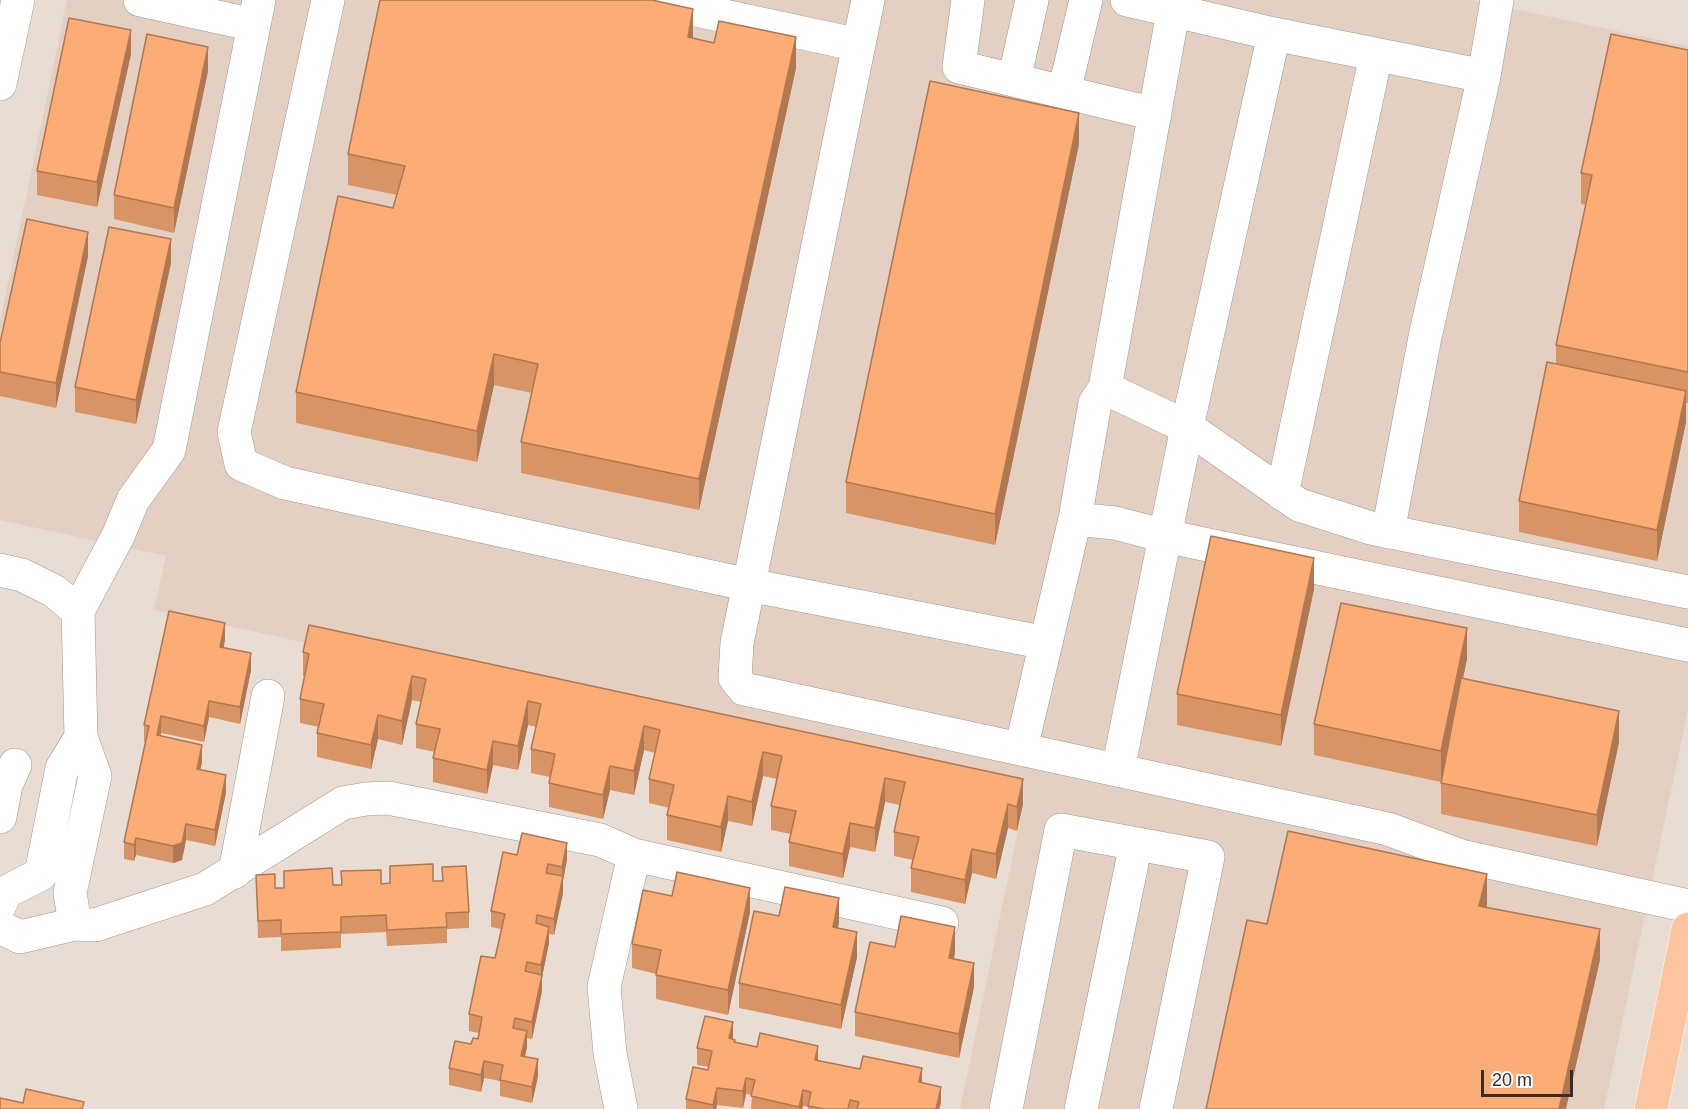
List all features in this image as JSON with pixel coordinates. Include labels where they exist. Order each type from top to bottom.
[{"type":"main road","points":[[1651,1109],[1688,929]]},
{"type":"street","points":[[0,84],[18,0]]},
{"type":"street","points":[[75,924],[70,893],[96,776],[81,737],[78,611],[118,536],[133,500],[169,450],[257,12],[140,0]]},
{"type":"street","points":[[328,0],[234,432],[241,464],[285,483],[749,585],[1046,643]]},
{"type":"street","points":[[650,0],[859,45]]},
{"type":"street","points":[[868,0],[737,643],[735,678],[744,689],[1388,829],[1461,856],[1688,906]]},
{"type":"street","points":[[969,0],[959,67],[1155,114]]},
{"type":"street","points":[[1014,80],[1032,0]]},
{"type":"street","points":[[1064,92],[1086,0]]},
{"type":"street","points":[[1127,0],[1274,34],[1484,76]]},
{"type":"street","points":[[1388,532],[1425,337],[1484,76],[1497,0]]},
{"type":"street","points":[[1021,749],[1075,519],[1095,403],[1105,388],[1173,12]]},
{"type":"street","points":[[1130,772],[1165,536],[1274,34]]},
{"type":"street","points":[[1282,494],[1376,55]]},
{"type":"street","points":[[1105,388],[1187,427],[1299,505],[1388,532],[1688,592]]},
{"type":"street","points":[[1075,519],[1115,523],[1165,536],[1688,645]]},
{"type":"street","points":[[0,570],[22,575],[54,591],[78,611]]},
{"type":"street","points":[[235,872],[268,696]]},
{"type":"street","points":[[0,905],[6,892],[41,874],[62,768],[81,737]]},
{"type":"street","points":[[0,817],[6,785],[15,765]]},
{"type":"street","points":[[0,927],[20,937],[75,924],[95,925],[205,889],[343,804],[366,799],[388,798],[600,840],[634,855],[942,923]]},
{"type":"street","points":[[1006,1109],[1061,830],[1208,857],[1156,1109]]},
{"type":"street","points":[[1081,1109],[1136,844]]},
{"type":"street","points":[[621,1109],[610,1053],[604,987],[634,855]]},
{"type":"shaded area","points":[[67,0],[1472,0],[1688,46],[1688,710],[1604,1109],[960,1109],[1025,797],[154,610],[166,556],[0,520],[0,321]]},
{"type":"building","points":[[380,0],[652,0],[693,9],[688,37],[714,43],[719,21],[796,37],[699,479],[521,442],[538,364],[494,354],[477,431],[296,392],[338,196],[393,208],[405,166],[348,154]]},
{"type":"building","points":[[69,18],[131,30],[97,182],[37,171]]},
{"type":"building","points":[[147,34],[208,47],[174,208],[114,195]]},
{"type":"building","points":[[1611,34],[1688,50],[1688,372],[1556,345],[1592,175],[1581,173]]},
{"type":"building","points":[[930,81],[1079,113],[995,514],[846,482]]},
{"type":"building","points":[[27,219],[88,232],[56,383],[0,372],[0,343]]},
{"type":"building","points":[[109,227],[171,239],[136,400],[75,387]]},
{"type":"building","points":[[1547,362],[1686,391],[1657,530],[1519,501]]},
{"type":"building","points":[[1211,536],[1314,558],[1281,715],[1177,694]]},
{"type":"building","points":[[1341,603],[1467,628],[1441,751],[1314,724]]},
{"type":"building","points":[[169,611],[225,623],[220,647],[251,653],[240,707],[209,701],[204,726],[161,716],[157,735],[202,745],[197,769],[226,775],[215,830],[186,824],[182,843],[173,846],[136,838],[134,845],[124,842],[149,726],[144,725]]},
{"type":"building","points":[[309,625],[1023,779],[1017,807],[1008,804],[996,854],[972,849],[965,880],[911,868],[919,837],[894,832],[905,782],[885,778],[875,828],[850,823],[843,854],[789,842],[796,811],[771,806],[782,756],[763,752],[752,802],[728,796],[721,827],[667,815],[674,785],[649,779],[660,730],[644,726],[634,771],[610,766],[603,795],[549,783],[555,754],[531,749],[541,704],[528,701],[518,746],[493,741],[487,770],[433,758],[440,729],[416,724],[426,679],[412,676],[402,721],[378,715],[371,745],[317,733],[324,704],[300,699],[309,654],[303,652]]},
{"type":"building","points":[[1461,678],[1619,711],[1597,815],[1441,783]]},
{"type":"building","points":[[1288,831],[1487,874],[1479,906],[1600,929],[1559,1109],[1206,1109],[1247,920],[1267,924]]},
{"type":"building","points":[[522,833],[567,843],[562,867],[548,864],[546,873],[563,876],[554,919],[537,915],[536,923],[549,927],[541,965],[527,962],[525,971],[542,975],[532,1022],[515,1018],[513,1028],[527,1031],[521,1056],[538,1059],[532,1087],[500,1080],[503,1065],[484,1061],[481,1075],[449,1068],[455,1041],[471,1044],[473,1038],[478,1039],[482,1017],[469,1014],[481,956],[495,958],[505,914],[491,911],[503,852],[517,855]]},
{"type":"building","points":[[433,864],[433,881],[443,881],[442,867],[466,866],[469,912],[446,913],[447,927],[387,930],[386,915],[341,917],[341,932],[281,934],[281,920],[258,921],[256,875],[275,874],[275,888],[284,888],[284,871],[332,868],[333,885],[342,885],[341,871],[381,870],[381,884],[390,883],[390,866]]},
{"type":"building","points":[[677,872],[750,888],[728,990],[656,975],[661,950],[632,944],[643,890],[672,896]]},
{"type":"building","points":[[785,887],[839,898],[833,927],[857,932],[841,1005],[739,983],[754,911],[779,916]]},
{"type":"building","points":[[901,916],[955,927],[949,958],[974,963],[959,1034],[855,1012],[870,942],[895,947]]},
{"type":"building","points":[[705,1016],[733,1022],[729,1038],[735,1040],[734,1042],[757,1047],[760,1033],[818,1046],[815,1060],[860,1069],[863,1056],[922,1068],[919,1082],[941,1087],[936,1109],[857,1109],[859,1102],[850,1100],[848,1109],[824,1109],[808,1106],[811,1092],[803,1090],[799,1107],[751,1096],[755,1080],[746,1078],[743,1091],[717,1088],[713,1105],[686,1099],[693,1067],[708,1070],[712,1051],[697,1048]]},
{"type":"building","points":[[26,1089],[84,1102],[82,1109],[0,1109],[0,1098],[23,1103]]}]
